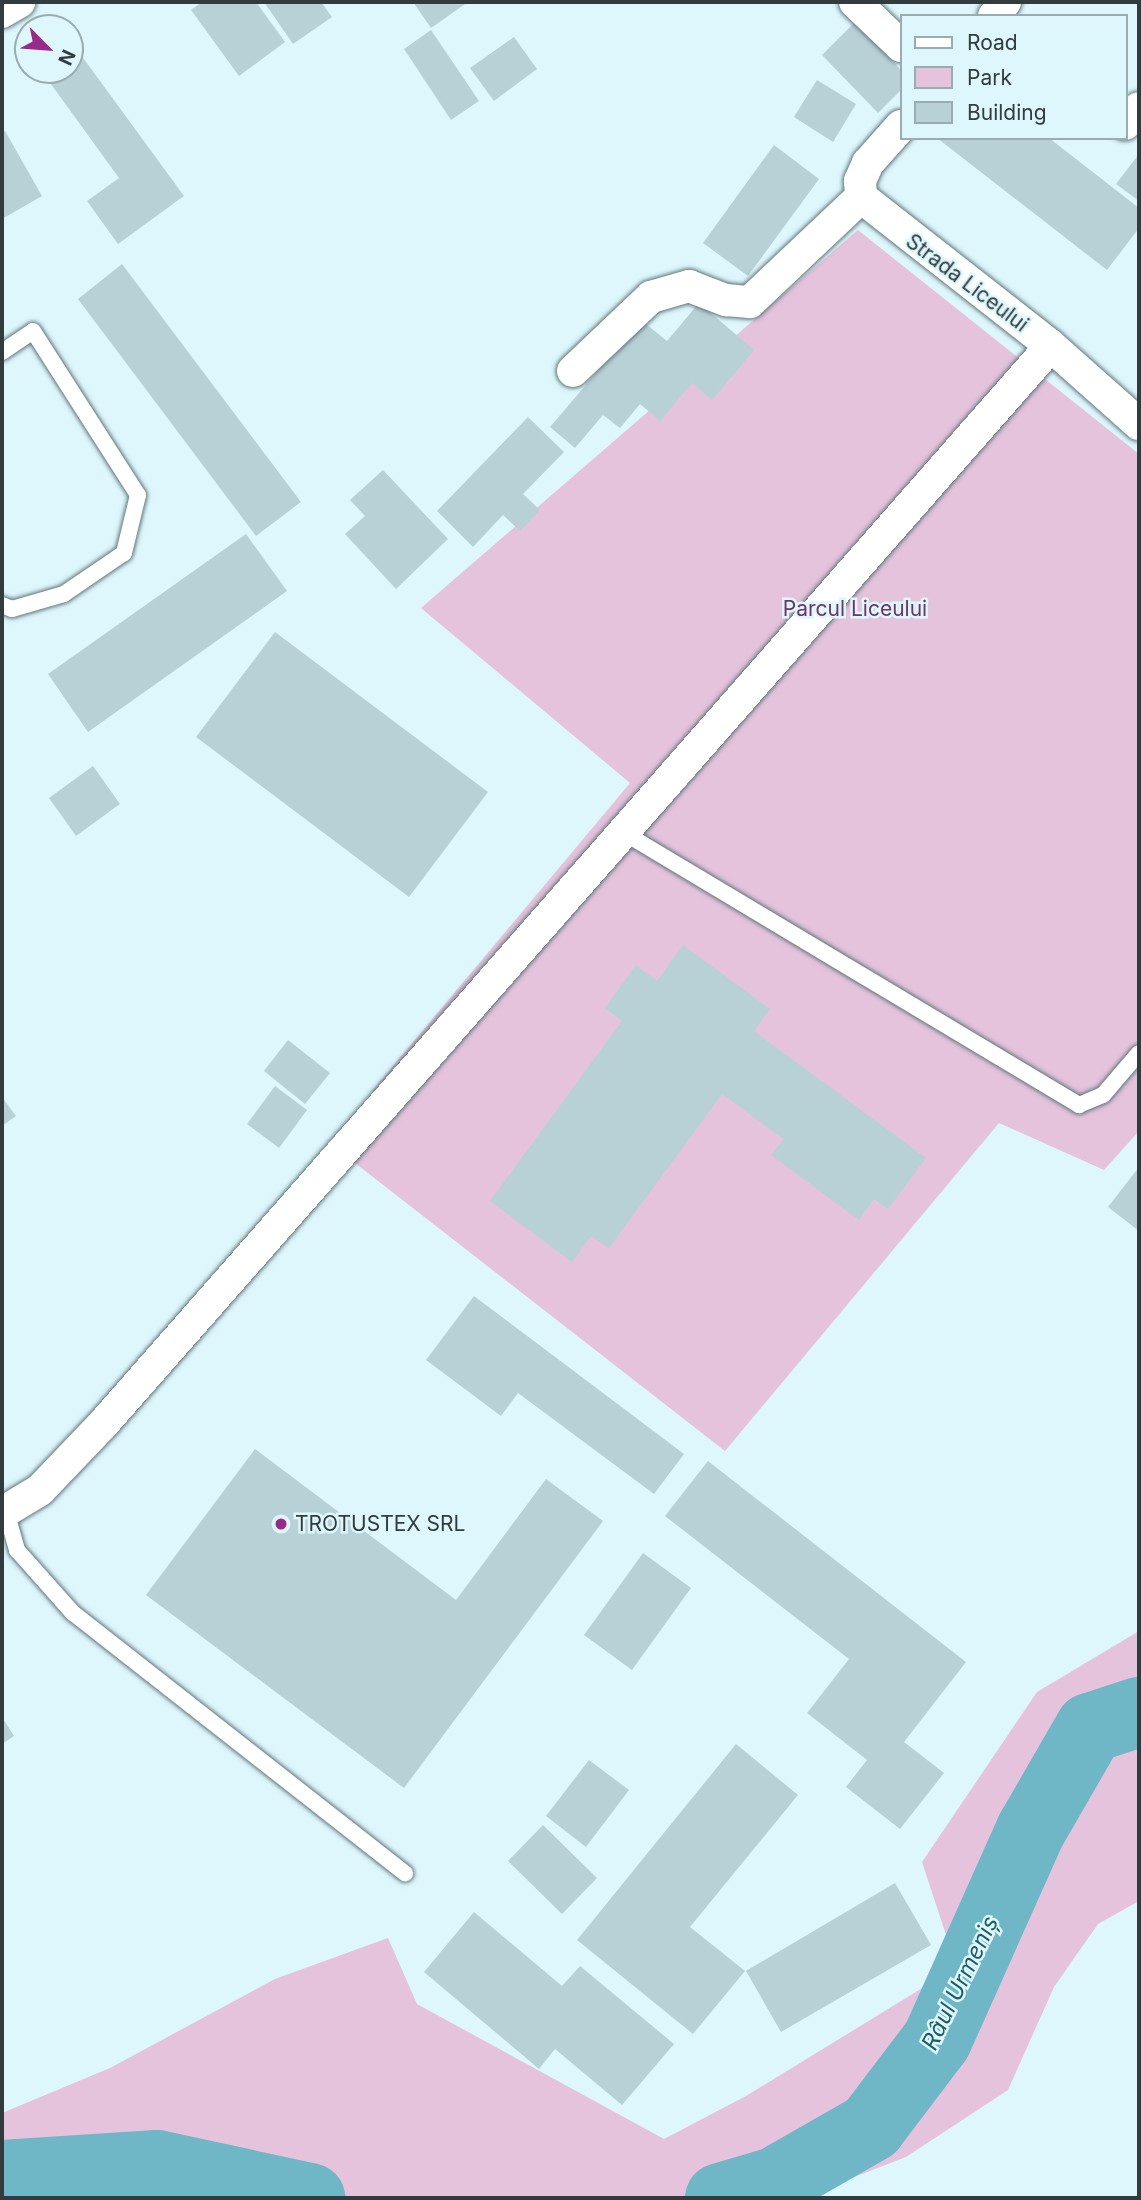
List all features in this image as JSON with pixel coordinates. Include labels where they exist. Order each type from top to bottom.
[{"type":"street","points":[[2,12],[19,2]]},
{"type":"street","points":[[855,2],[900,45]]},
{"type":"street","points":[[1127,122],[1139,108]]},
{"type":"street","points":[[573,371],[651,297],[689,286],[726,300],[750,302],[861,197],[860,181],[869,163],[900,127]]},
{"type":"street","name":"Strada Liceului","points":[[861,197],[1051,346],[1139,424]]},
{"type":"street","points":[[4,1512],[40,1490],[104,1423],[621,831],[1051,346]]},
{"type":"lane","points":[[2,352],[33,331],[138,495],[124,553],[64,594],[12,609],[2,605]]},
{"type":"lane","points":[[621,831],[1080,1105],[1103,1095],[1139,1053]]},
{"type":"lane","points":[[4,1512],[17,1550],[73,1613],[405,1873]]},
{"type":"green space","name":"Parcul Liceului","points":[[858,230],[1139,454],[1139,1131],[1104,1170],[999,1123],[725,1451],[346,1156],[373,1090],[630,783],[421,608]]},
{"type":"green space","points":[[1139,1631],[1139,1901],[1098,1924],[1054,1987],[1008,2090],[906,2157],[800,2198],[2,2198],[2,2113],[110,2068],[275,1979],[388,1938],[417,2004],[664,2139],[746,2096],[924,1987],[948,1941],[922,1862],[1037,1692]]},
{"type":"building","points":[[202,2],[256,2],[285,42],[239,76],[191,10]]},
{"type":"building","points":[[264,2],[321,2],[332,17],[293,44]]},
{"type":"building","points":[[413,2],[468,2],[431,28]]},
{"type":"building","points":[[855,22],[900,69],[900,91],[878,113],[822,55]]},
{"type":"building","points":[[431,30],[479,101],[451,120],[404,49]]},
{"type":"building","points":[[514,37],[537,69],[494,101],[470,68]]},
{"type":"building","points":[[84,59],[184,196],[118,244],[87,201],[119,178],[51,84],[84,84]]},
{"type":"building","points":[[817,80],[856,104],[833,142],[794,117]]},
{"type":"building","points":[[5,131],[42,196],[2,219],[2,133]]},
{"type":"building","points":[[940,140],[1052,140],[1139,208],[1139,228],[1107,270]]},
{"type":"building","points":[[774,145],[819,179],[748,276],[703,243]]},
{"type":"building","points":[[1139,154],[1139,201],[1116,184]]},
{"type":"building","points":[[122,264],[301,502],[256,536],[78,299]]},
{"type":"building","points":[[699,303],[754,350],[712,400],[692,383],[660,421],[640,404],[620,428],[603,415],[575,448],[550,427],[641,320],[667,341]]},
{"type":"building","points":[[528,417],[564,452],[523,494],[540,510],[520,531],[503,515],[473,547],[437,511]]},
{"type":"building","points":[[383,470],[448,539],[396,589],[345,534],[365,516],[350,500]]},
{"type":"building","points":[[246,534],[287,591],[88,732],[48,674]]},
{"type":"building","points":[[275,632],[488,792],[409,897],[196,737]]},
{"type":"building","points":[[93,766],[120,804],[76,836],[49,798]]},
{"type":"building","points":[[683,945],[770,1009],[754,1031],[926,1158],[888,1209],[874,1199],[859,1220],[771,1155],[784,1139],[722,1094],[609,1248],[591,1236],[572,1262],[490,1201],[622,1021],[605,1008],[636,965],[657,981]]},
{"type":"building","points":[[288,1040],[330,1073],[305,1104],[264,1071]]},
{"type":"building","points":[[275,1086],[307,1110],[279,1148],[247,1124]]},
{"type":"building","points":[[2,1097],[16,1116],[2,1126]]},
{"type":"building","points":[[1139,1167],[1139,1231],[1108,1207]]},
{"type":"building","points":[[474,1296],[684,1454],[654,1494],[518,1393],[501,1416],[426,1360]]},
{"type":"building","points":[[255,1449],[456,1600],[546,1479],[603,1521],[404,1788],[146,1595]]},
{"type":"building","points":[[708,1461],[966,1662],[904,1742],[944,1773],[900,1829],[846,1787],[867,1760],[807,1713],[849,1659],[665,1516]]},
{"type":"building","points":[[643,1553],[691,1588],[632,1670],[584,1635]]},
{"type":"building","points":[[2,1717],[14,1736],[2,1744]]},
{"type":"building","points":[[736,1744],[798,1795],[690,1927],[745,1971],[693,2034],[577,1940]]},
{"type":"building","points":[[589,1760],[629,1790],[586,1847],[546,1816]]},
{"type":"building","points":[[543,1825],[597,1878],[562,1914],[508,1861]]},
{"type":"building","points":[[895,1883],[931,1945],[781,2032],[746,1971]]},
{"type":"building","points":[[474,1912],[562,1986],[580,1966],[674,2044],[622,2105],[555,2049],[539,2069],[424,1972]]},
{"type":"waterway","name":"Râul Urmeniș","points":[[720,2198],[775,2182],[871,2127],[937,2040],[1031,1830],[1090,1728],[1139,1712]]},
{"type":"waterway","name":"Râul Urmeniș","points":[[2,2175],[157,2165],[310,2198]]},
{"type":"place","name":"TROTUSTEX SRL","points":[[281,1524]]}]
